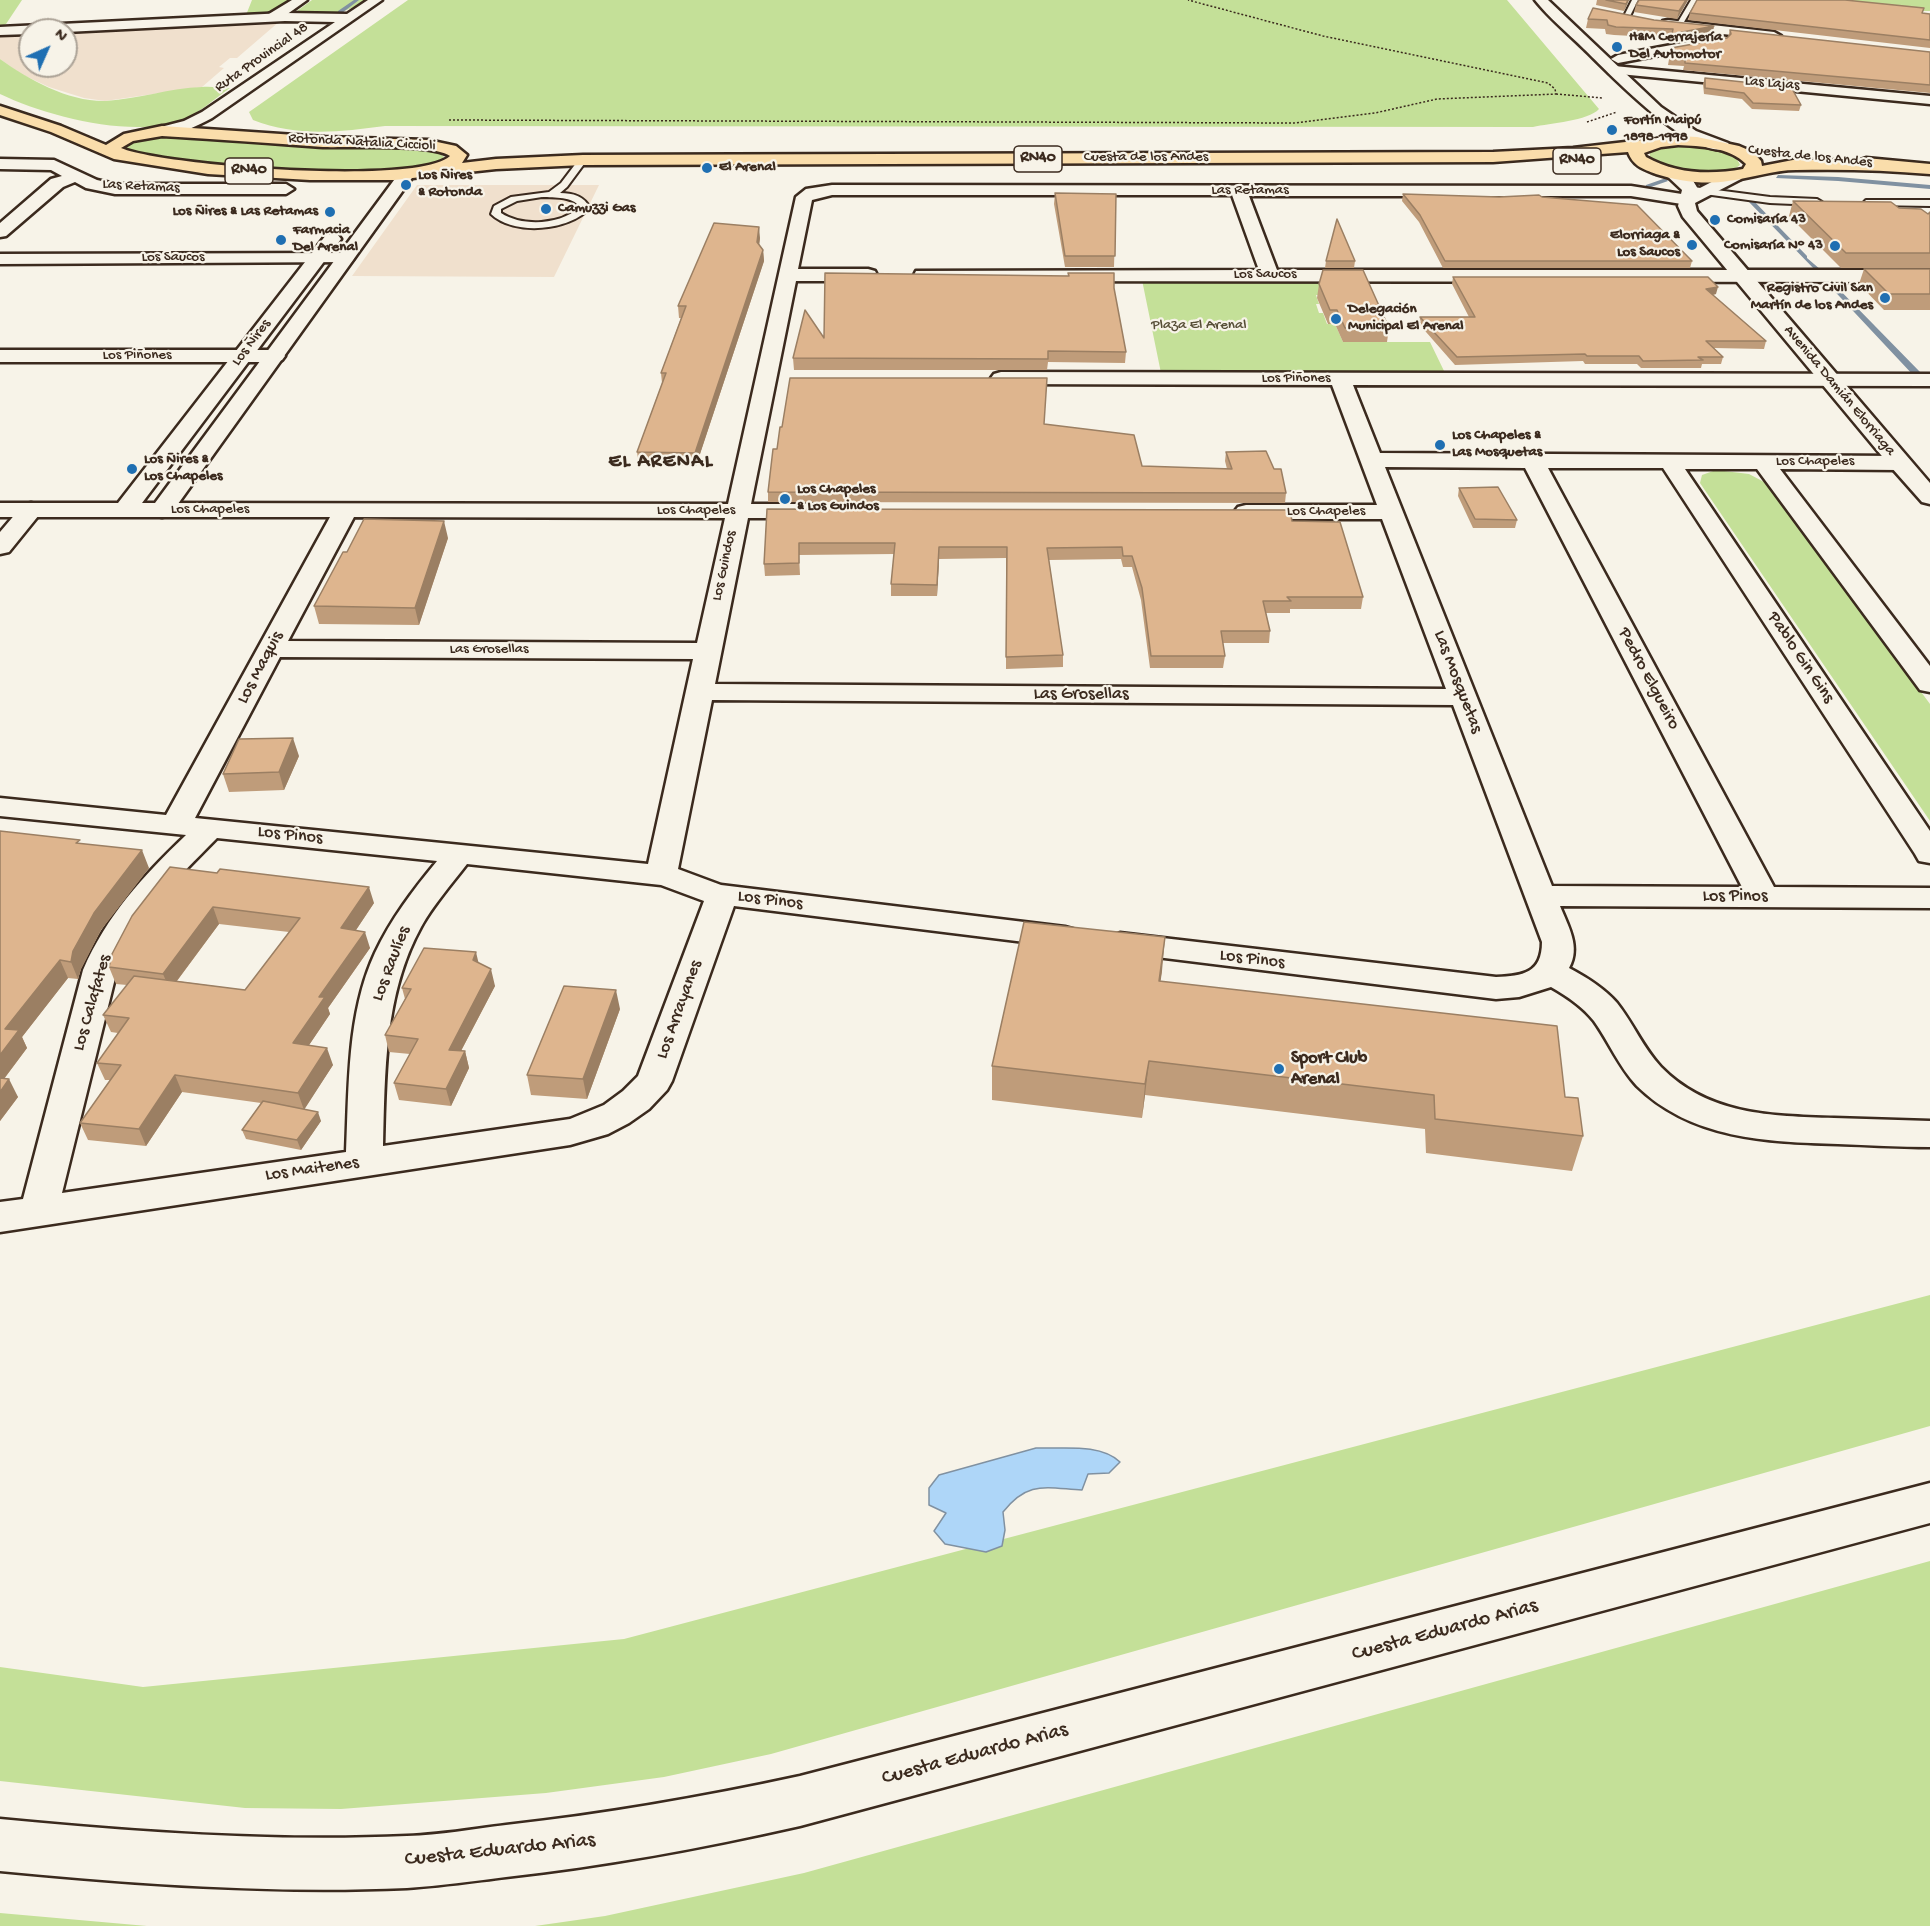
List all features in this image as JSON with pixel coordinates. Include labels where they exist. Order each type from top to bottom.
[{"type":"main road","name":"RN40","points":[[0,110],[33,120],[120,156]]},
{"type":"main road","name":"RN40","points":[[33,120],[107,131],[158,131]]},
{"type":"main road","name":"Rotonda Natalia Ciccioli","points":[[158,131],[241,136],[442,147],[459,155],[456,161],[436,170],[412,175],[380,176],[212,168],[149,162],[120,156],[112,148],[117,142],[158,131]]},
{"type":"main road","name":"RN40","points":[[1684,141],[1727,148],[1753,160],[1755,164],[1743,173],[1712,178],[1668,172],[1639,160],[1636,152],[1648,145],[1684,141]]},
{"type":"main road","name":"Cuesta de los Andes","points":[[412,175],[496,164],[582,160],[1493,157],[1584,152],[1648,145]]},
{"type":"main road","name":"Cuesta de los Andes","points":[[442,147],[508,156],[582,160]]},
{"type":"main road","name":"Cuesta de los Andes","points":[[1727,148],[1930,169]]},
{"type":"main road","name":"Cuesta de los Andes","points":[[1493,157],[1624,166],[1668,172]]},
{"type":"main road","name":"Cuesta de los Andes","points":[[1743,173],[1793,165],[1888,165]]},
{"type":"street","points":[[274,17],[301,0]]},
{"type":"street","points":[[1541,0],[1656,110],[1685,131],[1727,148]]},
{"type":"street","name":"Ruta Provincial 48","points":[[158,131],[189,124],[207,115],[350,18],[381,3]]},
{"type":"street","name":"Ruta Provincial 48","points":[[241,136],[223,131],[220,124],[381,3]]},
{"type":"street","points":[[1619,16],[1647,22],[1787,38]]},
{"type":"street","points":[[0,31],[274,17],[350,18]]},
{"type":"street","points":[[1610,66],[1752,33]]},
{"type":"street","name":"Las Lajas","points":[[1610,66],[1930,99]]},
{"type":"street","points":[[1648,145],[1656,136],[1656,110]]},
{"type":"street","name":"Las Retamas","points":[[0,164],[54,165],[98,186],[115,189],[286,189]]},
{"type":"street","name":"Avenida Damián Elorriaga","points":[[1668,172],[1686,183],[1694,193],[1686,206],[1689,213],[1743,275],[1827,380],[1930,497]]},
{"type":"street","points":[[1694,193],[1743,173]]},
{"type":"street","name":"Los Ñires","points":[[162,510],[345,258],[412,175]]},
{"type":"street","points":[[2,230],[57,183],[77,176]]},
{"type":"street","points":[[366,194],[380,176]]},
{"type":"street","name":"Las Retamas","points":[[812,193],[832,190],[1694,193]]},
{"type":"street","points":[[1239,191],[1270,275]]},
{"type":"street","name":"Los Guindos","points":[[661,875],[802,199],[812,193]]},
{"type":"street","name":"Los Ñires","points":[[125,510],[345,222]]},
{"type":"street","name":"Los Saucos","points":[[0,259],[345,258]]},
{"type":"street","points":[[786,275],[881,275]]},
{"type":"street","name":"Los Saucos","points":[[904,275],[1930,276]]},
{"type":"street","name":"Los Piñones","points":[[0,356],[275,356]]},
{"type":"street","points":[[765,378],[789,378]]},
{"type":"street","name":"Los Piñones","points":[[980,378],[1930,380]]},
{"type":"street","name":"Las Mosquetas","points":[[1340,379],[1560,952],[1558,962],[1545,976]]},
{"type":"street","name":"Los Chapeles","points":[[1371,460],[1899,463]]},
{"type":"street","name":"Pedro Elgueiro","points":[[1533,461],[1763,897]]},
{"type":"street","name":"Pablo Gin Gins","points":[[1669,461],[1930,854]]},
{"type":"street","points":[[1763,462],[1930,684]]},
{"type":"street","name":"Los Chapeles","points":[[0,510],[832,511]]},
{"type":"street","points":[[0,548],[31,510]]},
{"type":"street","name":"Los Maquis","points":[[176,825],[346,510]]},
{"type":"street","name":"Los Chapeles","points":[[1225,512],[1391,512]]},
{"type":"street","name":"Las Grosellas","points":[[271,649],[708,651]]},
{"type":"street","name":"Las Grosellas","points":[[699,692],[1463,697]]},
{"type":"street","name":"Los Pinos","points":[[0,807],[661,875],[722,895],[1480,987],[1512,988],[1545,976]]},
{"type":"street","name":"Los Calafates","points":[[39,1211],[100,970],[108,949],[134,905],[210,828]]},
{"type":"street","name":"Los Raulíes","points":[[364,1162],[372,1026],[379,988],[403,930],[459,854]]},
{"type":"street","name":"Los Arrayanes","points":[[621,1113],[641,1098],[654,1081],[722,895]]},
{"type":"street","name":"Los Pinos","points":[[1540,896],[1930,898]]},
{"type":"street","points":[[1545,976],[1579,990],[1604,1011],[1638,1064],[1651,1078],[1669,1094],[1716,1119],[1744,1126],[1788,1130],[1930,1134]]},
{"type":"street","name":"Los Maitenes","points":[[0,1216],[570,1132],[598,1125],[621,1113]]},
{"type":"street","name":"Cuesta Eduardo Arias","points":[[0,1845],[163,1860],[241,1863],[408,1862],[564,1845],[646,1833],[800,1801],[1930,1503]]},
{"type":"lane","points":[[1619,16],[1635,0]]},
{"type":"lane","points":[[1678,25],[1694,0]]},
{"type":"lane","points":[[552,194],[577,199],[585,205],[585,208],[570,218],[541,224],[511,222],[496,214],[495,211],[500,204],[514,199],[552,194],[564,185],[582,160]]},
{"type":"lane","points":[[1694,193],[1781,201],[1833,202]]},
{"type":"lane","points":[[1855,202],[1930,203]]},
{"type":"lane","points":[[1899,202],[1915,216]]},
{"type":"path","points":[[439,120],[1294,123],[1375,113],[1437,99],[1556,94],[1555,89],[1548,83],[1323,36],[1188,0]]},
{"type":"shaded area","points":[[280,21],[237,58],[230,58],[219,67],[224,68],[202,87],[105,101],[84,98],[30,78],[78,78],[78,32]]},
{"type":"shaded area","points":[[18,35],[18,72],[0,59],[0,36]]},
{"type":"shaded area","points":[[417,185],[599,185],[554,277],[352,276]]},
{"type":"green space","points":[[0,0],[22,0],[6,24],[0,27]]},
{"type":"green space","points":[[252,0],[292,0],[271,12],[246,15]]},
{"type":"green space","points":[[312,0],[367,0],[333,14],[315,15],[297,11]]},
{"type":"green space","points":[[408,0],[1507,0],[1599,109],[1578,119],[1533,127],[385,126],[318,132],[285,129],[253,120],[249,112]]},
{"type":"green space","points":[[1790,0],[1930,0],[1930,11],[1916,11]]},
{"type":"green space","points":[[0,59],[18,71],[18,78],[30,78],[64,94],[92,100],[118,100],[178,89],[230,88],[199,111],[180,121],[160,126],[137,127],[113,126],[64,117],[0,94]]},
{"type":"green space","points":[[166,134],[322,146],[427,149],[439,152],[444,157],[427,165],[395,170],[351,171],[167,159],[143,156],[126,148],[137,139]]},
{"type":"green space","points":[[1693,146],[1727,152],[1740,165],[1732,170],[1721,172],[1694,173],[1657,163],[1650,157],[1650,153],[1665,147]]},
{"type":"green space","name":"Plaza El Arenal","points":[[1142,280],[1354,280],[1361,295],[1316,295],[1319,313],[1323,313],[1327,324],[1335,324],[1343,342],[1430,342],[1445,373],[1161,373]]},
{"type":"green space","points":[[1716,470],[1749,474],[1766,483],[1930,704],[1930,821],[1700,483],[1702,475]]},
{"type":"green space","points":[[1930,1295],[1930,1426],[771,1754],[664,1777],[546,1793],[341,1809],[245,1808],[0,1781],[0,1667],[143,1687],[624,1639]]},
{"type":"green space","points":[[1930,1561],[1930,1926],[535,1926],[605,1916],[804,1873]]},
{"type":"green space","points":[[0,1913],[147,1926],[0,1926]]},
{"type":"water","points":[[1036,1448],[1092,1449],[1112,1456],[1120,1462],[1109,1473],[1088,1474],[1082,1490],[1038,1488],[1021,1495],[1003,1512],[1005,1530],[1002,1546],[986,1552],[945,1544],[934,1531],[946,1513],[929,1505],[929,1488],[939,1475]]},
{"type":"building","points":[[1606,0],[1628,0],[1626,4]]},
{"type":"building","points":[[1639,0],[1686,0],[1679,11],[1636,5]]},
{"type":"building","points":[[1697,0],[1845,0],[1924,8],[1922,13],[1930,14],[1930,40],[1690,13]]},
{"type":"building","points":[[1593,8],[1654,20],[1714,26],[1672,34],[1673,29],[1616,27],[1608,25],[1607,20],[1588,19]]},
{"type":"building","points":[[1730,30],[1930,52],[1930,85],[1685,63],[1685,58],[1670,57],[1671,48],[1727,38],[1731,34]]},
{"type":"building","points":[[1705,78],[1791,87],[1801,105],[1753,103],[1744,93],[1705,88]]},
{"type":"building","points":[[1055,193],[1116,194],[1115,256],[1065,256]]},
{"type":"building","points":[[1403,194],[1499,197],[1539,195],[1637,205],[1692,261],[1445,261],[1420,215]]},
{"type":"building","points":[[1793,201],[1891,202],[1899,208],[1921,209],[1928,214],[1930,212],[1930,253],[1846,253]]},
{"type":"building","points":[[1337,219],[1355,261],[1326,261]]},
{"type":"building","points":[[714,223],[759,227],[757,242],[763,250],[695,453],[637,452],[666,373],[661,373],[686,306],[678,306]]},
{"type":"building","points":[[1864,269],[1930,269],[1930,294],[1889,294]]},
{"type":"building","points":[[1323,270],[1363,270],[1389,328],[1345,328],[1337,310],[1330,310],[1319,284]]},
{"type":"building","points":[[825,273],[1069,276],[1068,273],[1114,273],[1114,288],[1126,352],[1048,351],[1048,359],[793,358],[805,310],[824,338]]},
{"type":"building","points":[[1453,277],[1708,277],[1718,287],[1706,289],[1766,341],[1706,341],[1723,357],[1698,357],[1703,360],[1643,361],[1639,356],[1587,356],[1585,354],[1457,357],[1420,317],[1475,317]]},
{"type":"building","points":[[790,378],[1047,378],[1044,424],[1134,435],[1142,466],[1232,469],[1226,452],[1266,451],[1274,469],[1281,469],[1286,493],[768,492],[773,449],[777,449]]},
{"type":"building","points":[[1498,487],[1517,520],[1475,519],[1459,488]]},
{"type":"building","points":[[767,509],[1290,510],[1292,521],[1340,522],[1363,597],[1287,597],[1291,601],[1263,601],[1270,631],[1221,631],[1225,656],[1151,656],[1142,588],[1132,556],[1123,556],[1122,547],[1047,548],[1063,655],[1006,657],[1007,547],[939,547],[937,585],[891,584],[895,543],[799,543],[799,563],[764,564]]},
{"type":"building","points":[[364,519],[444,521],[415,608],[314,606]]},
{"type":"building","points":[[293,738],[279,772],[223,774],[239,739]]},
{"type":"building","points":[[0,831],[80,840],[76,843],[142,850],[94,913],[73,951],[71,962],[60,960],[5,1029],[19,1030],[0,1055]]},
{"type":"building","points":[[170,867],[217,873],[220,869],[369,887],[341,928],[365,932],[319,997],[325,997],[293,1043],[327,1048],[298,1093],[175,1075],[139,1129],[80,1123],[121,1065],[97,1063],[129,1018],[103,1015],[134,976],[245,990],[300,918],[213,907],[163,974],[109,967],[112,954],[132,916]]},
{"type":"building","name":"Sport Club Arenal","points":[[1024,922],[1165,937],[1159,981],[1557,1026],[1565,1097],[1578,1098],[1583,1136],[1435,1119],[1434,1095],[1149,1061],[1145,1084],[992,1066]]},
{"type":"building","points":[[424,948],[476,952],[473,960],[491,969],[449,1050],[465,1051],[446,1089],[394,1083],[418,1039],[385,1035],[411,989],[402,988]]},
{"type":"building","points":[[564,986],[616,990],[583,1079],[527,1075]]},
{"type":"building","points":[[0,1078],[9,1079],[0,1092]]},
{"type":"building","points":[[263,1101],[318,1112],[297,1140],[242,1130]]},
{"type":"waterway","points":[[340,12],[357,0]]},
{"type":"waterway","points":[[1778,177],[1838,179],[1930,187]]},
{"type":"waterway","points":[[1647,192],[1648,186],[1666,180]]},
{"type":"waterway","points":[[1750,200],[1805,257]]},
{"type":"waterway","points":[[1808,260],[1819,271]]},
{"type":"waterway","points":[[1827,280],[1917,374]]},
{"type":"place","name":"H&M Cerrajería Del Automotor","points":[[1617,47]]},
{"type":"place","name":"Fortín Maipú 1898-1998","points":[[1612,130]]},
{"type":"place","name":"El Arenal","points":[[707,168]]},
{"type":"place","name":"Los Ñires & Rotonda","points":[[406,185]]},
{"type":"place","name":"Camuzzi Gas","points":[[546,209]]},
{"type":"place","name":"Los Ñires & Las Retamas","points":[[330,212]]},
{"type":"place","name":"Comisaría 43","points":[[1715,220]]},
{"type":"place","name":"Farmacia Del Arenal","points":[[281,240]]},
{"type":"place","name":"Elorriaga & Los Saucos","points":[[1692,245]]},
{"type":"place","name":"Comisaría N° 43","points":[[1835,246]]},
{"type":"place","name":"Registro Civil San Martín de los Andes","points":[[1885,298]]},
{"type":"place","name":"Delegación Municipal El Arenal","points":[[1336,319]]},
{"type":"place","name":"Los Chapeles & Las Mosquetas","points":[[1440,445]]},
{"type":"place","name":"Los Ñires & Los Chapeles","points":[[132,469]]},
{"type":"place","name":"Los Chapeles & Los Guindos","points":[[785,499]]},
{"type":"place","name":"Sport Club Arenal","points":[[1279,1069]]},
{"type":"district","name":"EL ARENAL","points":[[661,463]]}]
